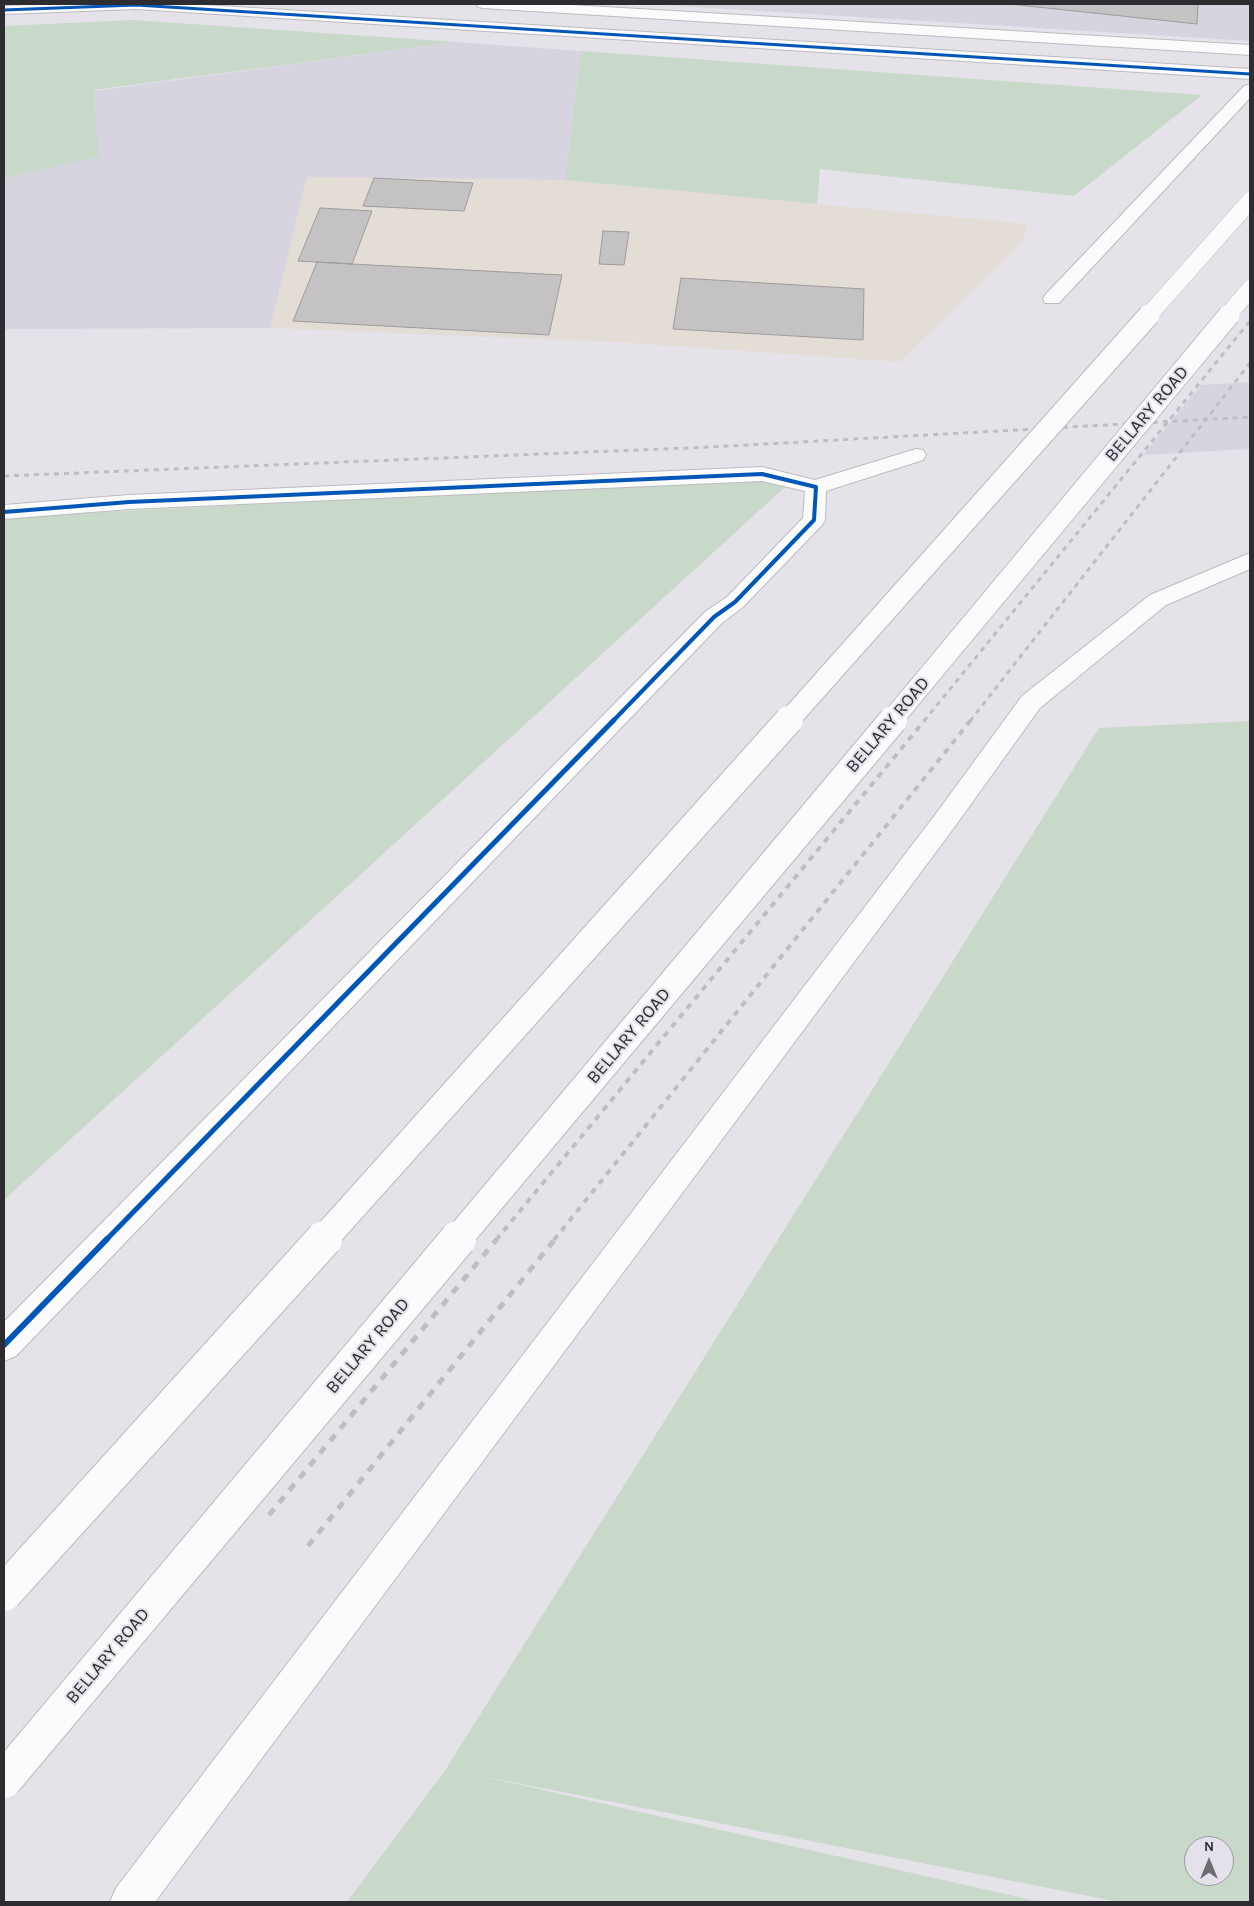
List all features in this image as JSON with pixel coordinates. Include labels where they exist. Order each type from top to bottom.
[{"type":"main road","points":[[482,4],[1250,50]]},
{"type":"main road","points":[[4,10],[146,6],[1250,74]]},
{"type":"main road","points":[[1052,299],[1250,88]]},
{"type":"main road","points":[[4,1593],[591,943],[1250,201]]},
{"type":"main road","name":"BELLARY ROAD","points":[[4,1780],[744,898],[1250,289]]},
{"type":"main road","points":[[4,512],[139,501],[762,474],[816,488],[916,455]]},
{"type":"main road","points":[[4,1345],[714,617],[735,602],[814,520],[816,488]]},
{"type":"main road","points":[[130,1902],[935,834],[1031,702],[1158,600],[1250,560]]},
{"type":"shaded area","points":[[646,4],[1250,4],[1250,41]]},
{"type":"shaded area","points":[[456,42],[581,51],[565,180],[307,177],[270,328],[4,329],[4,178],[97,157],[94,91]]},
{"type":"shaded area","points":[[307,177],[565,180],[1028,224],[1021,243],[900,362],[617,342],[270,328]]},
{"type":"shaded area","points":[[1250,382],[1250,449],[1143,455],[1201,385]]},
{"type":"green space","points":[[133,20],[456,42],[94,90],[98,157],[4,178],[4,26]]},
{"type":"green space","points":[[581,51],[1202,95],[1074,196],[820,169],[817,204],[565,180]]},
{"type":"green space","points":[[796,477],[4,1200],[4,517]]},
{"type":"green space","points":[[1250,721],[1250,1902],[1119,1902],[476,1775],[1041,1902],[347,1902],[446,1769],[1099,728]]},
{"type":"building","points":[[1009,4],[1198,4],[1197,24]]},
{"type":"building","points":[[374,178],[473,183],[464,211],[363,206]]},
{"type":"building","points":[[320,208],[372,211],[352,264],[298,261]]},
{"type":"building","points":[[603,231],[629,232],[624,265],[599,264]]},
{"type":"building","points":[[317,262],[562,275],[549,335],[293,321]]},
{"type":"building","points":[[681,278],[864,289],[863,340],[673,329]]},
{"type":"railway","points":[[1168,422],[1250,321]]},
{"type":"railway","points":[[1206,419],[1250,363]]},
{"type":"railway","points":[[1206,419],[1250,417]]},
{"type":"railway","points":[[970,721],[1206,419]]},
{"type":"railway","points":[[1168,422],[1206,419]]},
{"type":"railway","points":[[4,476],[711,447],[1168,422]]},
{"type":"railway","points":[[924,721],[1168,422]]},
{"type":"railway","points":[[496,1240],[925,720]]},
{"type":"railway","points":[[554,1240],[971,720]]},
{"type":"railway","points":[[269,1515],[497,1239]]},
{"type":"railway","points":[[308,1546],[555,1239]]},
{"type":"cycle path","points":[[4,10],[136,5],[1250,74]]},
{"type":"cycle path","points":[[4,512],[129,502],[762,474],[816,487],[814,520],[735,602],[714,617],[4,1345]]}]
